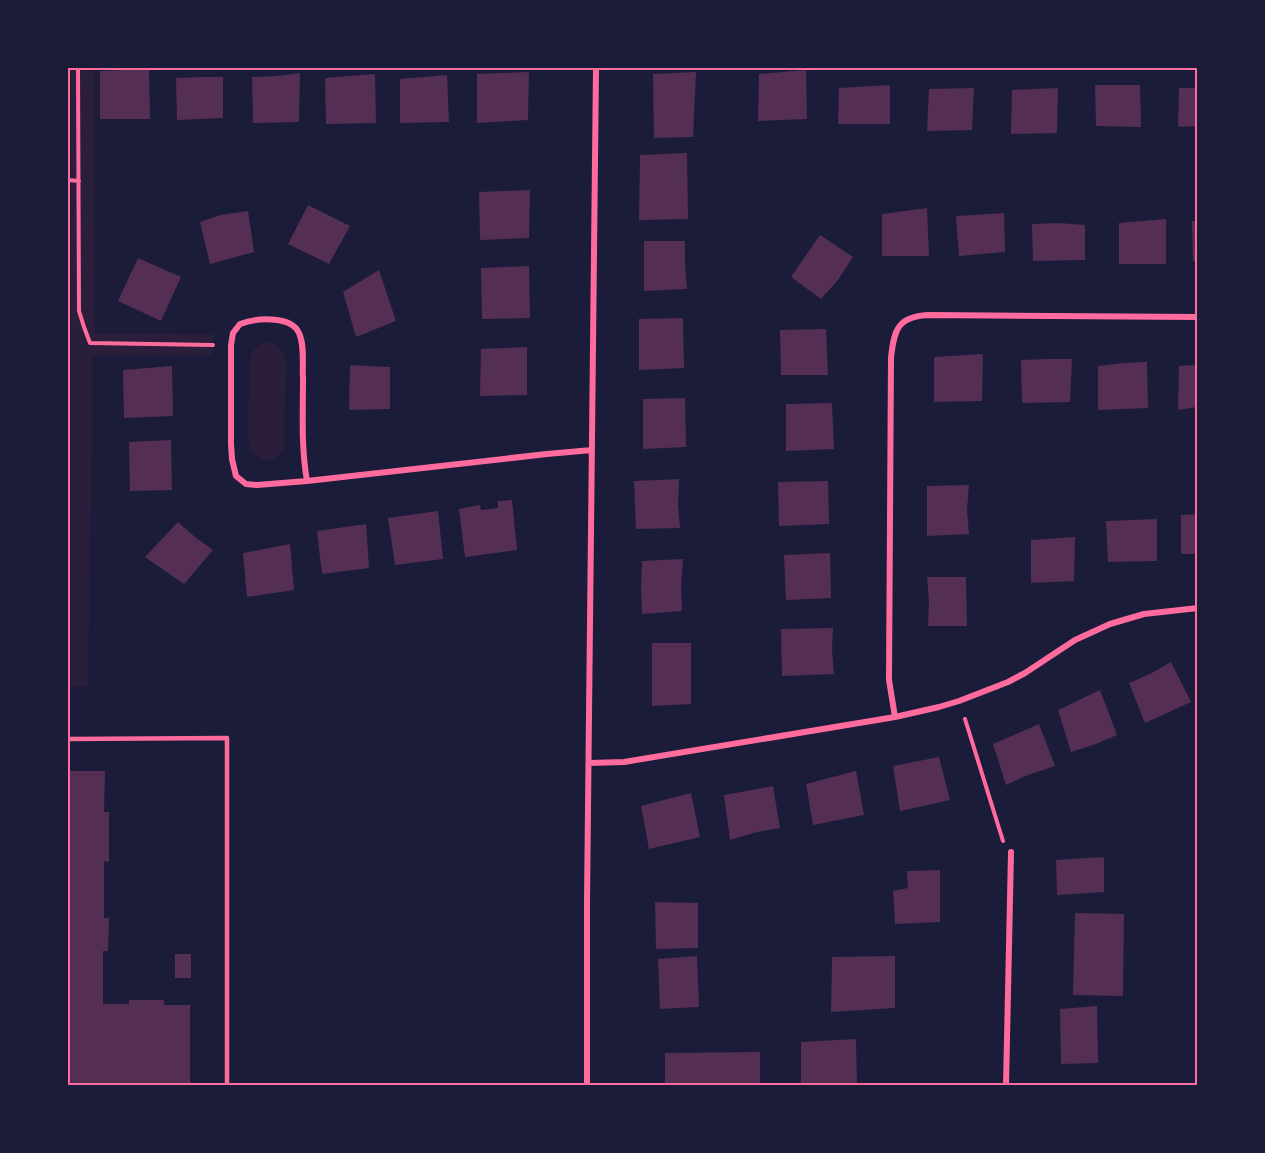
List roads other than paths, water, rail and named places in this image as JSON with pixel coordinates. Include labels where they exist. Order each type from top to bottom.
[{"type":"street","points":[[587,1086],[596,68]]},
{"type":"street","points":[[895,717],[889,680],[891,357],[896,330],[910,317],[930,315],[1197,317]]},
{"type":"street","points":[[307,481],[303,447],[302,352],[299,333],[295,326],[278,320],[240,324],[233,333],[231,345],[231,444],[236,476],[246,483],[257,485],[307,481],[547,453],[592,450]]},
{"type":"street","points":[[589,763],[624,762],[895,717],[939,707],[1008,682],[1075,640],[1110,624],[1144,614],[1197,608]]},
{"type":"street","points":[[1006,1086],[1011,852]]},
{"type":"lane","points":[[68,739],[227,738],[227,1086]]}]
